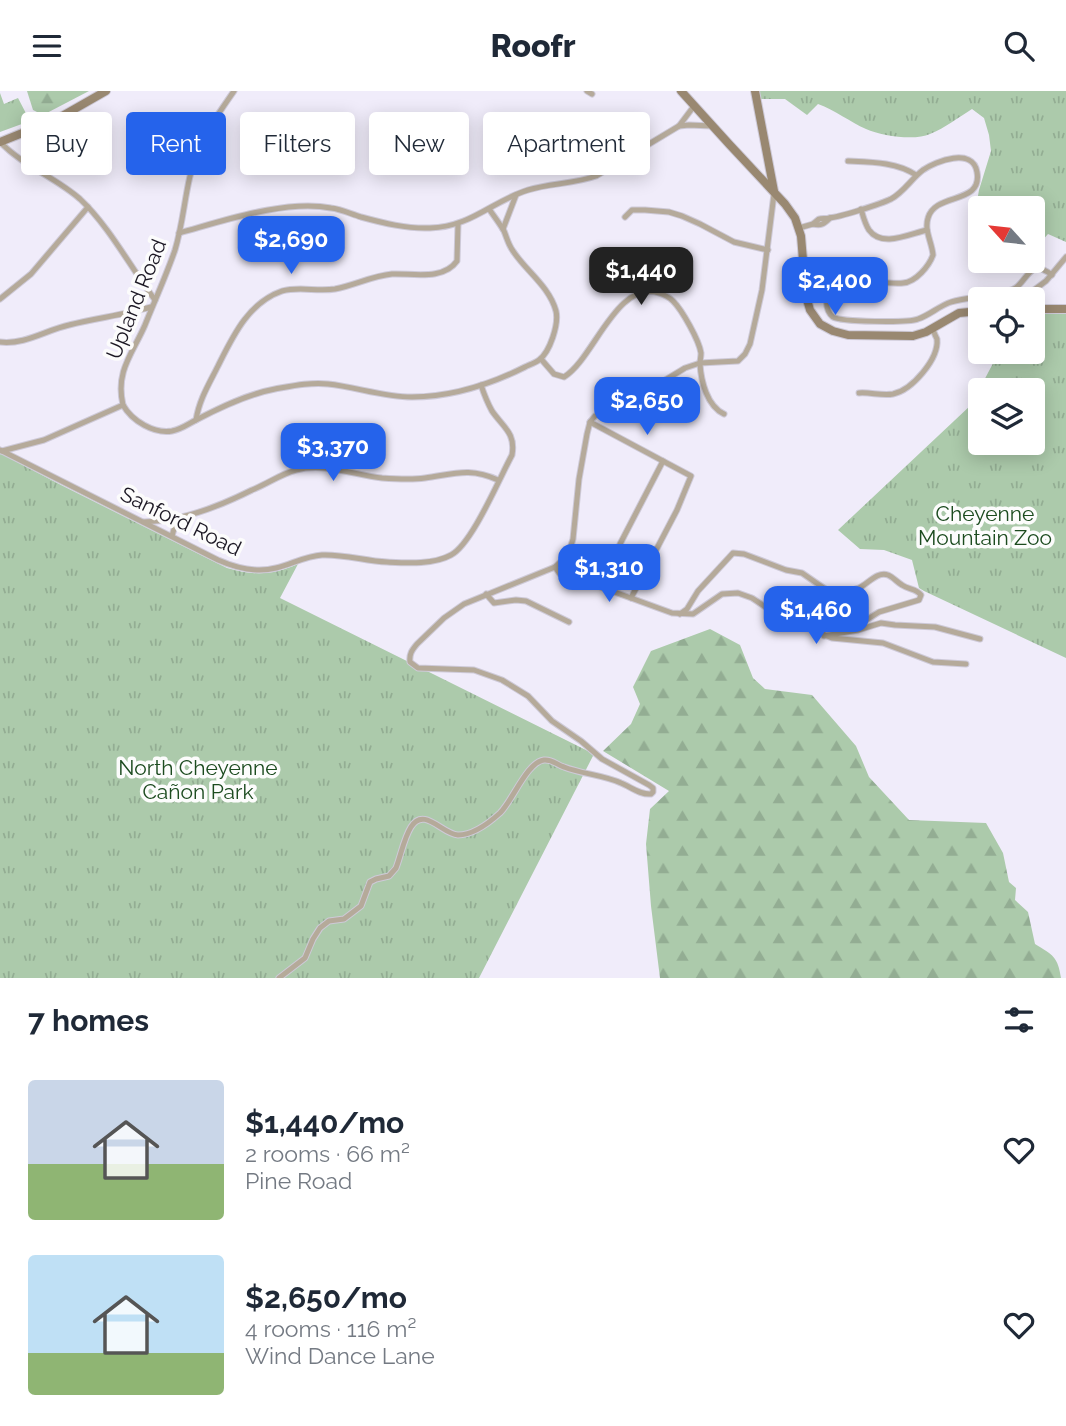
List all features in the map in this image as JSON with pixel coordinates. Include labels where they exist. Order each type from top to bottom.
[{"type":"street","points":[[106,91],[57,119],[0,144],[88,207],[155,300]]},
{"type":"street","name":"Upland Road","points":[[123,405],[122,373],[166,274],[179,233],[194,160],[211,126],[234,91]]},
{"type":"street","points":[[681,91],[790,210],[799,228],[806,296],[813,315],[820,324],[848,335],[913,336],[959,313],[968,312]]},
{"type":"street","points":[[279,978],[305,958],[320,928],[353,913],[363,902],[370,882],[393,872],[411,827],[417,821],[432,821],[450,834],[474,831],[501,812],[528,772],[542,760],[622,783],[647,795],[653,792],[649,785],[602,759],[552,720],[519,689],[474,670],[418,668],[409,658],[412,649],[444,618],[464,604],[555,567],[568,555],[590,422],[595,416],[637,405],[678,371],[700,363],[738,361],[748,350],[762,291],[774,194],[755,91]]},
{"type":"street","points":[[679,127],[694,106]]},
{"type":"street","points":[[179,233],[248,214],[301,207],[332,208],[411,227],[432,228],[458,224],[535,188],[596,176],[679,127],[712,126]]},
{"type":"street","points":[[747,164],[761,160],[766,152]]},
{"type":"street","points":[[799,228],[813,224],[820,226],[830,218],[893,198],[916,175],[930,166],[956,158],[967,159],[977,171],[977,182],[969,194],[939,204],[928,216],[927,230],[933,250],[932,259],[926,268],[904,283],[838,281],[830,287],[827,296],[830,314],[846,320],[911,321],[948,303],[1012,290],[1026,274],[1036,269],[1045,269],[1052,275]]},
{"type":"street","points":[[848,161],[897,166],[916,175]]},
{"type":"street","points":[[503,229],[516,195]]},
{"type":"street","points":[[0,299],[31,274],[88,207]]},
{"type":"street","points":[[1,450],[44,440],[123,405],[138,421],[160,431],[168,431],[182,428],[251,395],[290,386],[328,384],[410,397],[481,385],[541,359],[555,329],[555,308],[543,287],[513,252],[503,229],[489,209]]},
{"type":"street","points":[[861,209],[868,229],[880,239],[927,230]]},
{"type":"street","points":[[625,217],[632,210],[669,212],[734,242],[768,250]]},
{"type":"street","points":[[196,420],[199,405],[230,342],[241,323],[259,305],[276,294],[292,289],[330,290],[392,274],[416,275],[444,271],[457,261],[458,224]]},
{"type":"street","points":[[1036,287],[1052,275],[1066,257]]},
{"type":"street","points":[[541,359],[554,375],[568,375],[620,308],[636,295],[650,291],[669,297],[679,309],[699,345],[707,393],[715,408],[724,414]]},
{"type":"street","points":[[0,342],[27,340],[66,325],[151,307]]},
{"type":"street","points":[[1045,309],[1066,309]]},
{"type":"street","points":[[859,393],[891,394],[915,381],[935,350],[937,338],[933,328]]},
{"type":"street","name":"Sanford Road","points":[[1,450],[231,565],[247,569],[275,569],[320,555],[387,562],[437,560],[451,555],[467,541],[512,455],[512,438],[490,408],[481,385]]},
{"type":"street","points":[[590,422],[691,476],[677,510],[631,599]]},
{"type":"street","points":[[621,544],[663,461]]},
{"type":"street","points":[[145,522],[177,518],[215,506],[303,468],[330,469],[396,479],[469,471],[498,480]]},
{"type":"street","points":[[172,536],[177,518]]},
{"type":"street","points":[[680,614],[687,609],[698,591],[726,559],[738,552],[786,570],[802,573],[831,593],[855,589],[874,577],[885,574],[908,589],[920,591],[919,600],[879,612],[849,631]]},
{"type":"street","points":[[555,567],[559,574],[570,580],[598,586],[661,610],[693,614],[723,594],[738,593],[752,598],[770,610],[799,615],[813,630],[824,636],[883,643],[928,660],[966,664]]},
{"type":"street","points":[[486,594],[494,603],[526,601],[569,622]]},
{"type":"street","points":[[824,636],[881,623],[935,628],[980,639]]},
{"type":"green space","points":[[27,91],[89,91],[49,112],[33,110]]},
{"type":"green space","points":[[758,91],[1066,91],[1066,242],[1048,234],[1045,237],[1045,196],[978,196],[991,151],[984,118],[972,109],[930,134],[898,137],[866,129],[818,104],[807,115],[785,99],[760,99]]},
{"type":"green space","points":[[0,93],[4,104],[18,98],[25,112],[21,112],[21,124],[0,132]]},
{"type":"green space","name":"Cheyenne Mountain Zoo","points":[[1066,311],[1066,658],[924,591],[919,588],[912,560],[884,550],[860,549],[838,530],[968,408],[968,455],[1045,455],[1045,378],[985,378],[993,364],[1045,364],[1045,312]]},
{"type":"green space","name":"North Cheyenne Cañon Park","points":[[0,453],[227,568],[263,573],[298,564],[280,598],[594,754],[479,978],[0,978]]},
{"type":"green space","points":[[710,629],[740,645],[753,678],[765,689],[812,695],[856,746],[869,777],[909,820],[986,823],[1003,853],[1009,882],[1016,888],[1015,900],[1028,912],[1035,944],[1054,957],[1061,978],[660,978],[646,844],[650,809],[669,791],[603,751],[631,724],[640,704],[633,687],[651,651]]}]
